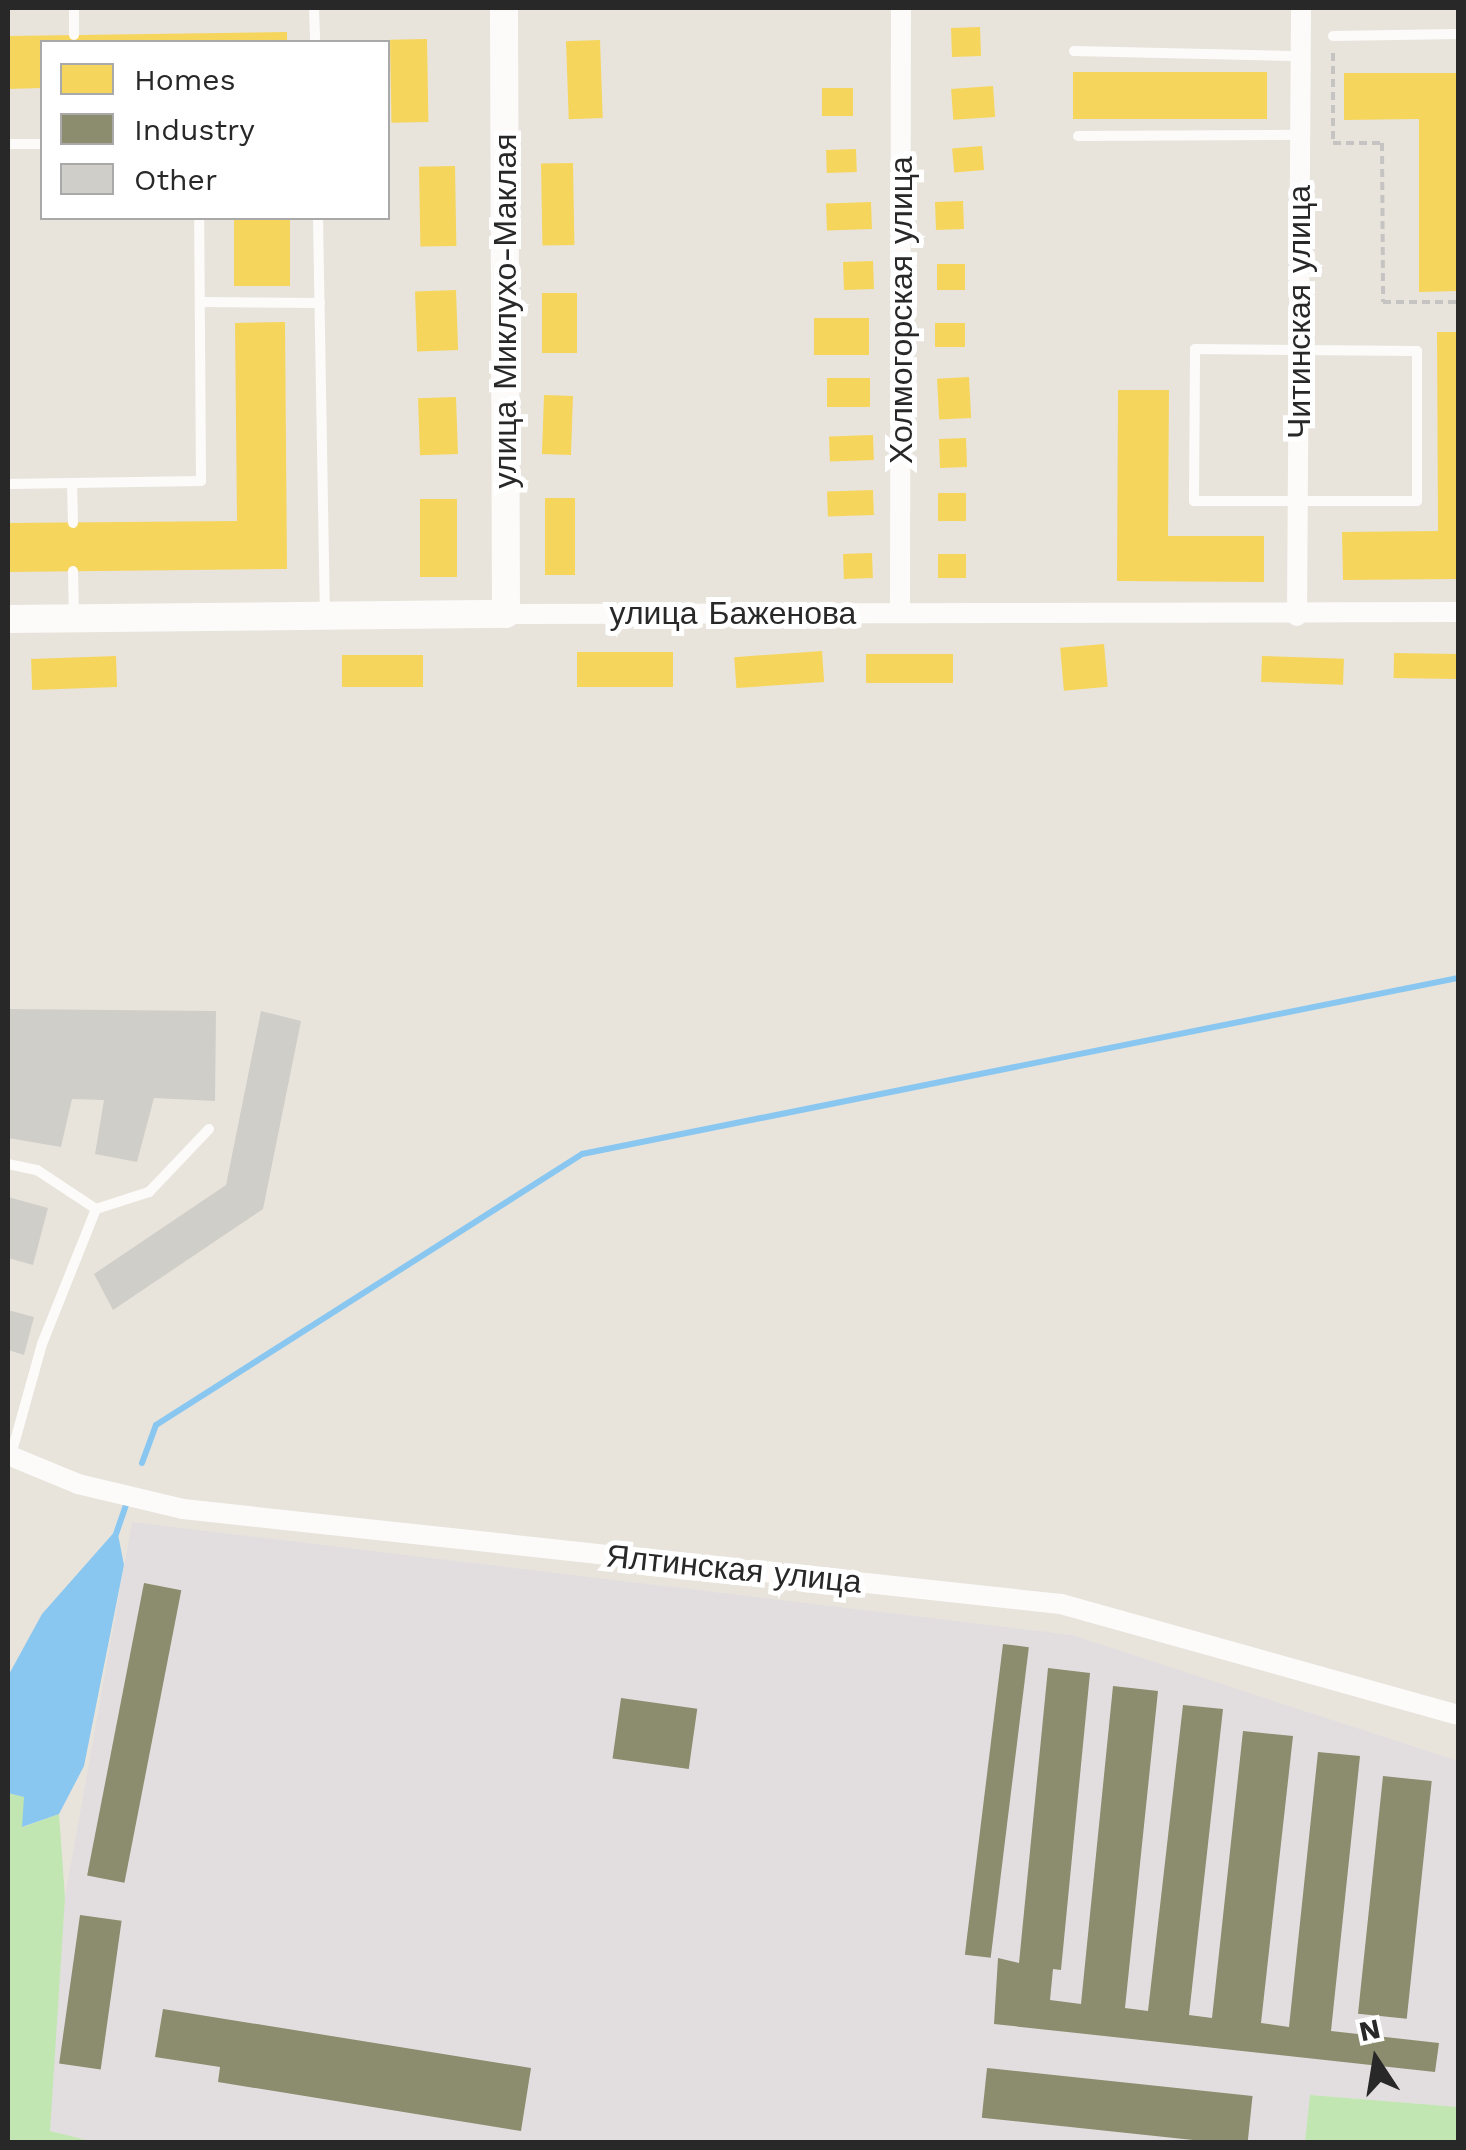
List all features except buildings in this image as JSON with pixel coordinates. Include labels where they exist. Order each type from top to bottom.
[{"type":"street","name":"улица Миклухо-Маклая","points":[[504,8],[506,614]]},
{"type":"street","name":"Холмогорская улица","points":[[900,613],[901,8]]},
{"type":"street","name":"Читинская улица","points":[[1297,616],[1301,8]]},
{"type":"street","name":"улица Баженова","points":[[8,619],[900,613],[1297,616],[1458,612]]},
{"type":"street","name":"Ялтинская улица","points":[[9,1456],[78,1484],[184,1509],[1061,1604],[1456,1714]]},
{"type":"lane","points":[[74,8],[74,36]]},
{"type":"lane","points":[[314,8],[315,40]]},
{"type":"lane","points":[[1333,36],[1458,34]]},
{"type":"lane","points":[[1074,51],[1301,56]]},
{"type":"lane","points":[[1078,136],[1300,134]]},
{"type":"lane","points":[[8,144],[40,144]]},
{"type":"lane","points":[[8,484],[200,481],[199,220]]},
{"type":"lane","points":[[318,220],[325,616]]},
{"type":"lane","points":[[200,302],[320,303]]},
{"type":"lane","points":[[1195,349],[1417,351],[1417,501],[1298,501],[1194,501],[1195,349]]},
{"type":"lane","points":[[72,483],[72,523]]},
{"type":"lane","points":[[73,571],[74,618]]},
{"type":"lane","points":[[96,1209],[149,1192],[209,1129]]},
{"type":"lane","points":[[8,1164],[37,1170],[96,1209]]},
{"type":"lane","points":[[9,1456],[42,1344],[96,1209]]},
{"type":"path","points":[[1333,36],[1333,144],[1382,144],[1382,302],[1458,302]]},
{"type":"shaded area","points":[[132,1522],[1072,1635],[1458,1761],[1458,2107],[1311,2095],[1305,2142],[94,2142],[49,2131],[65,1897]]},
{"type":"green space","points":[[8,1793],[25,1797],[23,1827],[59,1814],[65,1898],[50,2131],[94,2142],[8,2142]]},
{"type":"green space","points":[[1310,2095],[1458,2107],[1458,2142],[1305,2142]]},
{"type":"water","points":[[117,1529],[124,1565],[84,1766],[59,1814],[22,1827],[24,1797],[8,1793],[8,1676],[42,1614]]},
{"type":"waterway","points":[[142,1463],[156,1425],[582,1154],[1458,978]]},
{"type":"waterway","points":[[116,1534],[127,1502]]}]
